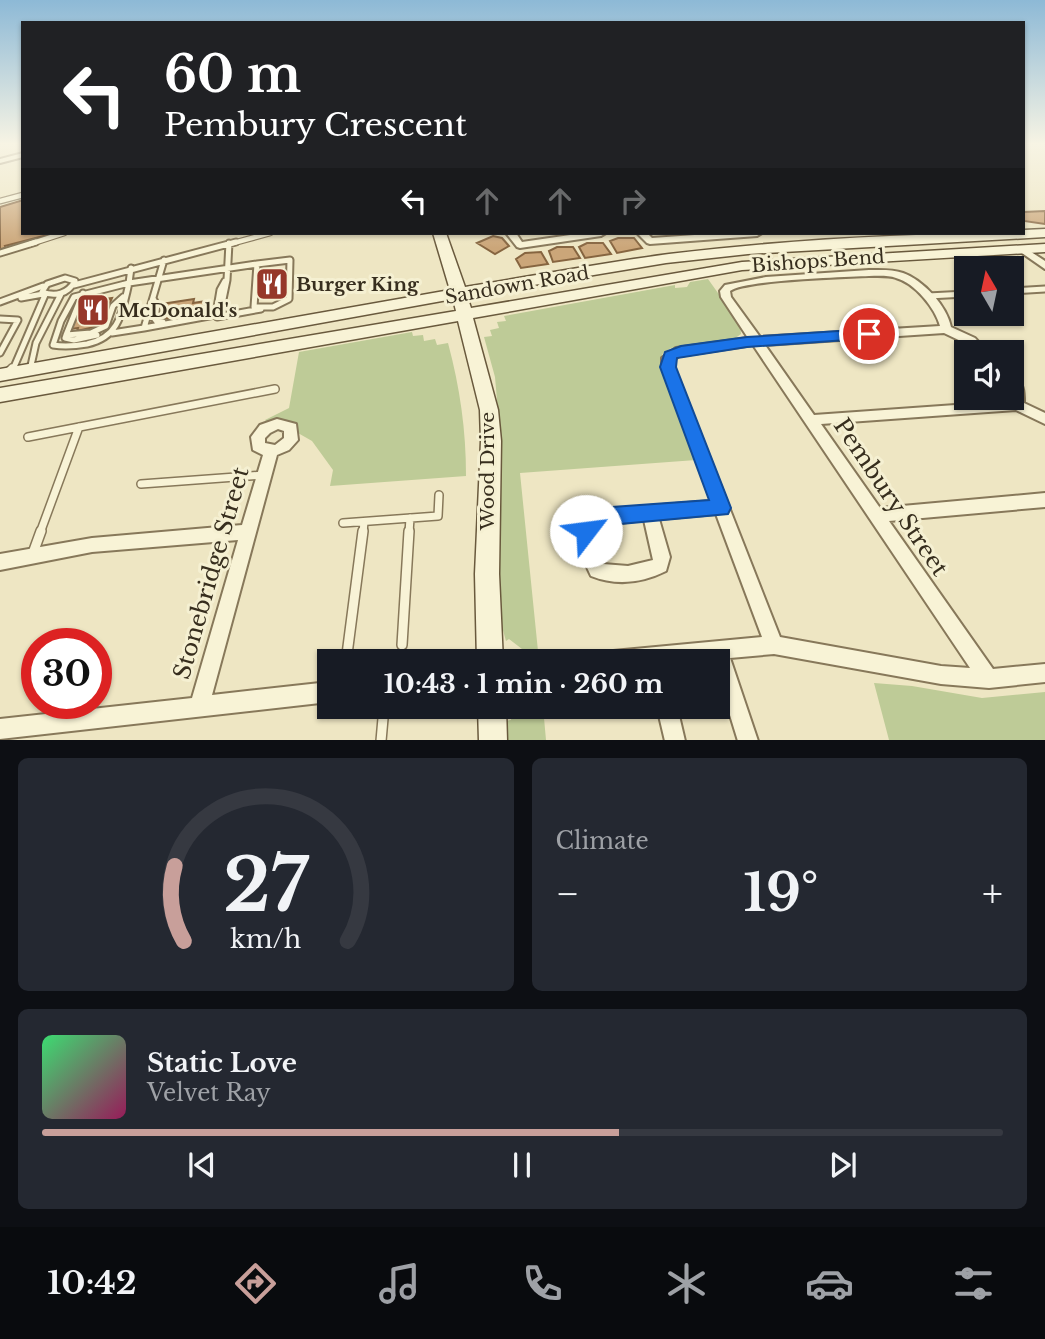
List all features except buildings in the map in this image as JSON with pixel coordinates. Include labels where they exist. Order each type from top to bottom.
[{"type":"main road","name":"Sandown Road","points":[[1025,233],[1045,233]]},
{"type":"main road","name":"Sandown Road","points":[[0,395],[707,254],[989,235]]},
{"type":"main road","name":"Wood Drive","points":[[444,236],[484,386],[491,426],[486,574],[489,649]]},
{"type":"main road","name":"Sandown Road","points":[[1,375],[462,304],[742,266],[1045,248]]},
{"type":"main road","points":[[492,719],[493,740]]},
{"type":"street","points":[[513,235],[520,245],[588,235]]},
{"type":"street","points":[[644,235],[650,241],[730,235]]},
{"type":"street","points":[[1023,249],[1045,266]]},
{"type":"street","name":"Bishops Bend","points":[[757,341],[726,297],[725,291],[729,287],[804,277],[890,273],[908,278],[944,315],[946,329]]},
{"type":"street","points":[[774,645],[667,360],[676,352],[757,341],[946,329],[969,340]]},
{"type":"street","name":"Pembury Street","points":[[757,341],[989,679]]},
{"type":"street","points":[[1024,408],[1045,419]]},
{"type":"street","points":[[811,420],[954,410]]},
{"type":"street","name":"Stonebridge Street","points":[[199,708],[271,451]]},
{"type":"street","points":[[876,515],[1045,500]]},
{"type":"street","points":[[650,513],[662,557],[660,565],[651,570],[608,574],[597,570],[592,561],[586,531],[589,521],[598,517],[650,513],[721,508]]},
{"type":"street","points":[[0,562],[92,545],[247,532]]},
{"type":"street","points":[[718,649],[774,645],[941,675],[989,679],[1045,673]]},
{"type":"street","points":[[730,685],[748,740]]},
{"type":"street","points":[[0,729],[317,693]]},
{"type":"street","points":[[670,719],[675,740]]},
{"type":"lane","points":[[0,201],[21,196]]},
{"type":"lane","points":[[0,253],[58,235]]},
{"type":"lane","points":[[30,370],[28,364],[32,354],[61,293],[74,282],[262,235]]},
{"type":"lane","points":[[216,317],[223,308],[229,243]]},
{"type":"lane","points":[[144,328],[164,260]]},
{"type":"lane","points":[[290,260],[289,299],[282,305],[112,333],[102,341],[61,347],[53,345],[72,299],[83,293],[160,278],[257,264],[290,260]]},
{"type":"lane","points":[[257,264],[254,304],[263,309]]},
{"type":"lane","points":[[112,333],[130,283],[131,268]]},
{"type":"lane","points":[[3,301],[62,278],[74,282]]},
{"type":"lane","points":[[154,298],[157,303],[154,318],[157,322],[208,315],[217,308],[220,290],[225,281]]},
{"type":"lane","points":[[1,375],[14,367],[45,286]]},
{"type":"lane","points":[[1024,290],[1045,289]]},
{"type":"lane","points":[[3,301],[61,293]]},
{"type":"lane","points":[[83,293],[65,338],[70,340],[101,333],[113,306],[124,296]]},
{"type":"lane","points":[[926,296],[954,295]]},
{"type":"lane","points":[[0,319],[18,320],[0,353]]},
{"type":"lane","points":[[28,437],[275,389]]},
{"type":"lane","points":[[32,555],[79,427]]},
{"type":"lane","points":[[141,484],[264,475]]},
{"type":"lane","points":[[343,523],[438,516],[439,495]]},
{"type":"lane","points":[[402,645],[410,518]]},
{"type":"lane","points":[[348,649],[364,522]]},
{"type":"lane","points":[[381,740],[383,719]]},
{"type":"green space","points":[[708,279],[740,324],[741,334],[734,339],[671,348],[663,353],[660,361],[696,460],[520,473],[538,649],[522,649],[509,639],[506,641],[501,623],[496,555],[499,423],[495,377],[484,337],[492,336],[490,330],[499,328],[497,322],[506,321],[504,316],[675,285],[675,288],[687,287],[690,282]]},
{"type":"green space","points":[[412,332],[413,336],[423,335],[424,341],[435,339],[437,345],[448,343],[462,409],[466,476],[330,486],[333,470],[312,441],[298,433],[297,427],[288,421],[268,423],[265,420],[289,408],[299,352]]},
{"type":"green space","points":[[874,683],[912,686],[982,698],[1045,692],[1045,740],[889,740]]},
{"type":"green space","points":[[544,719],[546,740],[507,740],[506,721]]},
{"type":"place","name":"Burger King","points":[[272,284]]},
{"type":"place","name":"McDonald's","points":[[93,310]]},
{"type":"route","points":[[586,531],[589,521],[598,517],[721,508],[668,367],[667,360],[670,355],[681,351],[747,342],[869,334]]}]
